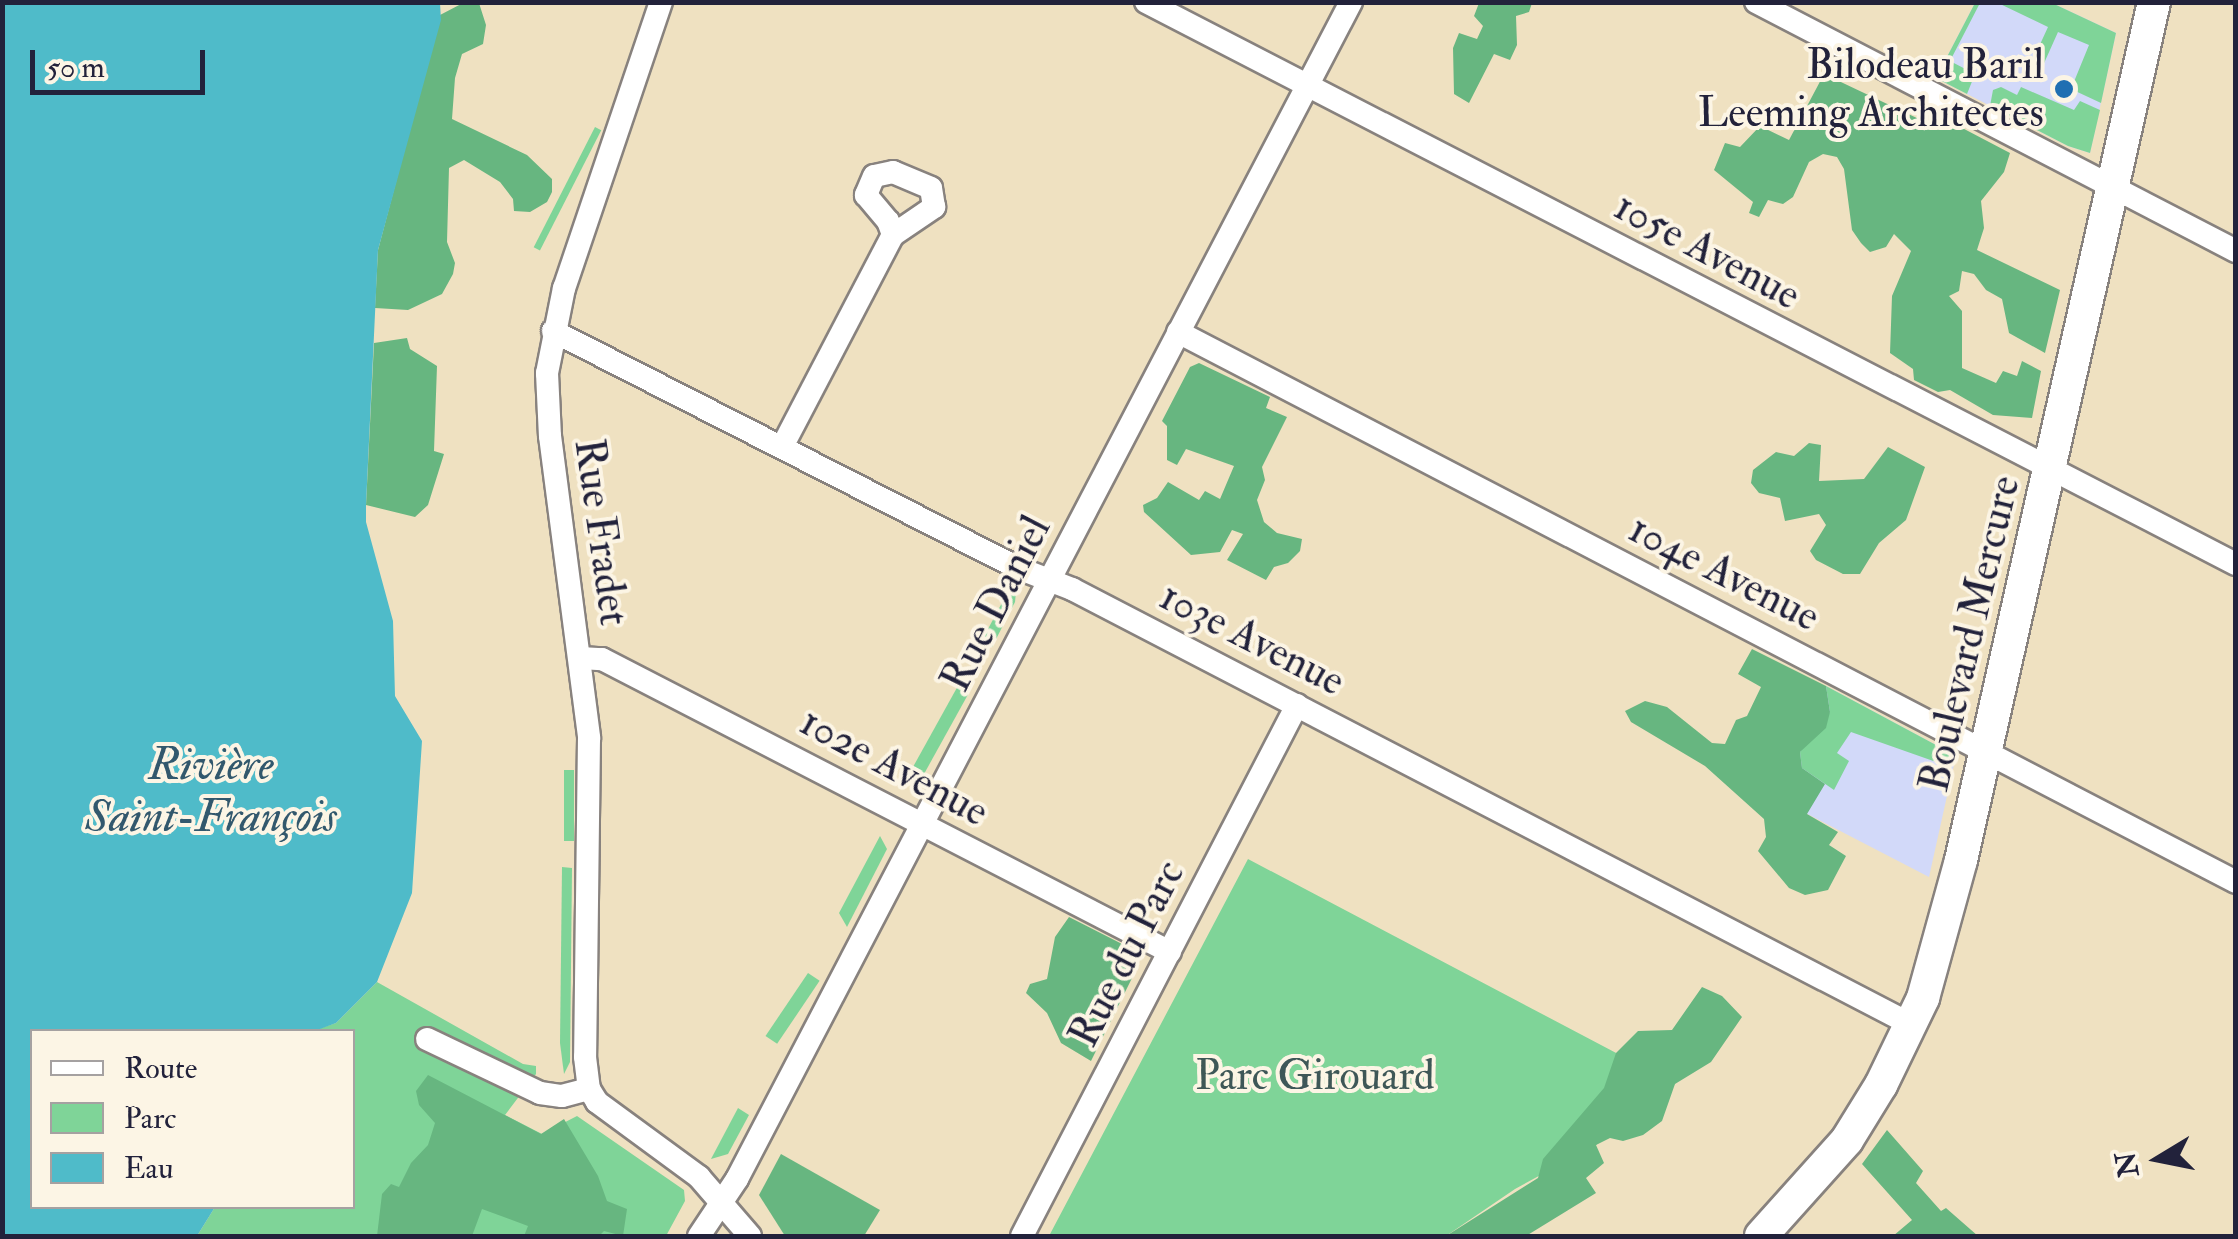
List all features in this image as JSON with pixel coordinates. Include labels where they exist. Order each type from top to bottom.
[{"type":"street","name":"Rue Fradet","points":[[588,1089],[585,1019],[590,768],[549,420],[547,373],[553,331],[660,2]]},
{"type":"street","name":"105e Avenue","points":[[1146,2],[2000,446],[2052,466],[2236,564]]},
{"type":"street","name":"Rue Daniel","points":[[699,1236],[923,825],[1350,2]]},
{"type":"street","points":[[1756,2],[2236,251]]},
{"type":"street","name":"Boulevard Mercure","points":[[1760,1236],[1800,1197],[1847,1140],[1912,1025],[1945,921],[1986,752],[2154,2]]},
{"type":"street","points":[[783,445],[893,235]]},
{"type":"street","name":"103e Avenue","points":[[553,331],[1297,705],[1912,1025]]},
{"type":"street","name":"104e Avenue","points":[[1178,332],[2236,882]]},
{"type":"street","name":"102e Avenue","points":[[580,658],[602,659],[1170,952]]},
{"type":"street","name":"Rue du Parc","points":[[1022,1236],[1297,705]]},
{"type":"street","points":[[427,1039],[540,1094],[562,1096],[588,1089],[601,1106],[699,1177],[750,1236]]},
{"type":"shaded area","points":[[1975,3],[2052,3],[2116,33],[2090,153],[2068,146],[1936,78]]},
{"type":"shaded area","points":[[1826,686],[1936,745],[1955,760],[1929,877],[1763,791]]},
{"type":"green space","points":[[463,3],[479,3],[486,25],[483,44],[462,54],[455,78],[452,119],[527,155],[552,179],[552,192],[547,202],[530,212],[514,211],[513,199],[500,182],[464,160],[449,168],[447,242],[455,263],[453,274],[442,294],[408,310],[375,308],[378,250],[440,15]]},
{"type":"green space","points":[[1479,3],[1532,3],[1529,12],[1516,16],[1517,45],[1510,60],[1494,54],[1469,103],[1454,94],[1453,48],[1459,33],[1477,39],[1483,26],[1474,16]]},
{"type":"green space","points":[[1975,3],[1980,3],[1950,61],[1975,74],[1967,94],[1936,78]]},
{"type":"green space","points":[[1998,3],[2052,3],[2116,33],[2101,103],[2071,89],[2089,45],[2058,32],[2041,70],[2030,66],[2048,27]]},
{"type":"green space","points":[[1824,74],[1940,129],[1947,120],[2010,153],[2004,172],[1981,201],[1984,228],[1977,250],[2060,290],[2045,353],[2009,333],[2002,299],[1986,290],[1974,274],[1962,271],[1959,291],[1949,296],[1962,311],[1962,368],[1996,383],[2003,371],[2017,376],[2022,361],[2041,371],[2032,418],[1993,415],[1950,390],[1938,392],[1914,380],[1913,369],[1890,353],[1892,296],[1911,251],[1894,234],[1886,247],[1870,252],[1861,243],[1852,230],[1844,169],[1837,157],[1823,154],[1809,162],[1793,197],[1783,204],[1768,200],[1759,217],[1749,213],[1753,202],[1714,170],[1725,143],[1740,147],[1760,126],[1789,140]]},
{"type":"green space","points":[[2001,87],[2017,95],[2021,87],[2074,110],[2080,101],[2100,110],[2090,153],[2068,146],[1990,106],[1993,90]]},
{"type":"green space","points":[[595,127],[601,130],[540,250],[534,247]]},
{"type":"green space","points":[[407,338],[410,349],[437,366],[434,451],[444,454],[428,505],[415,517],[366,505],[374,343]]},
{"type":"green space","points":[[1199,363],[1270,397],[1266,408],[1287,417],[1262,467],[1265,480],[1257,500],[1264,522],[1277,533],[1302,539],[1300,551],[1288,563],[1274,567],[1266,580],[1227,560],[1243,534],[1232,530],[1220,552],[1191,555],[1144,512],[1143,505],[1157,498],[1168,482],[1199,500],[1205,491],[1220,499],[1234,466],[1186,449],[1177,465],[1167,460],[1167,426],[1162,421],[1190,367]]},
{"type":"green space","points":[[1809,443],[1821,445],[1819,481],[1864,479],[1888,447],[1925,467],[1906,520],[1879,543],[1860,574],[1843,574],[1816,560],[1810,551],[1826,525],[1819,514],[1785,521],[1780,498],[1759,493],[1751,483],[1753,470],[1776,452],[1794,456]]},
{"type":"green space","points":[[1011,586],[1016,592],[1015,602],[992,647],[981,642]]},
{"type":"green space","points":[[1752,649],[1826,686],[1830,712],[1826,728],[1800,752],[1802,768],[1825,784],[1807,814],[1838,832],[1829,845],[1846,856],[1828,890],[1805,895],[1789,888],[1758,851],[1766,837],[1764,819],[1705,766],[1631,722],[1625,711],[1645,701],[1667,707],[1712,743],[1725,744],[1736,720],[1747,716],[1761,687],[1738,674]]},
{"type":"green space","points":[[959,684],[970,690],[918,784],[907,778]]},
{"type":"green space","points":[[1826,686],[1952,757],[1939,763],[1851,732],[1837,753],[1849,761],[1834,790],[1802,768],[1800,752],[1830,712]]},
{"type":"green space","points":[[564,770],[574,770],[574,841],[564,841]]},
{"type":"green space","points":[[880,836],[887,849],[847,927],[839,913]]},
{"type":"green space","name":"Parc Girouard","points":[[1248,859],[1675,1084],[1596,1145],[1515,1189],[1446,1236],[1049,1236]]},
{"type":"green space","points":[[562,867],[572,868],[570,1062],[564,1074],[560,1043]]},
{"type":"green space","points":[[1069,917],[1126,946],[1135,972],[1091,1061],[1061,1043],[1047,1013],[1026,993],[1030,984],[1047,979],[1055,937]]},
{"type":"green space","points":[[808,973],[820,981],[777,1044],[766,1036]]},
{"type":"green space","points":[[377,982],[523,1064],[536,1066],[536,1074],[505,1115],[542,1134],[577,1116],[684,1190],[685,1201],[666,1236],[197,1236],[214,1209],[355,1209],[355,1029],[318,1029],[336,1023]]},
{"type":"green space","points":[[1702,987],[1722,996],[1742,1017],[1711,1062],[1675,1084],[1662,1121],[1643,1135],[1623,1141],[1610,1138],[1596,1145],[1604,1163],[1586,1178],[1596,1193],[1526,1236],[1446,1236],[1538,1178],[1543,1159],[1604,1088],[1616,1053],[1638,1031],[1672,1030]]},
{"type":"green space","points":[[428,1075],[541,1134],[564,1119],[598,1176],[607,1201],[627,1209],[623,1236],[604,1231],[599,1236],[524,1236],[528,1226],[482,1209],[472,1236],[377,1236],[382,1194],[391,1184],[399,1187],[411,1163],[428,1145],[435,1123],[419,1105],[416,1091]]},
{"type":"green space","points":[[738,1108],[749,1115],[728,1154],[711,1159]]},
{"type":"green space","points":[[1887,1130],[1923,1171],[1916,1183],[1941,1211],[1946,1208],[1978,1236],[1893,1236],[1912,1220],[1862,1164]]},
{"type":"green space","points":[[781,1154],[880,1210],[864,1236],[785,1236],[759,1195]]},
{"type":"water","name":"Rivière Saint-François","points":[[2,3],[440,3],[441,20],[378,250],[366,522],[393,621],[395,696],[422,741],[412,893],[377,982],[336,1023],[320,1029],[30,1029],[30,1209],[214,1209],[197,1236],[3,1236]]},
{"type":"place","name":"Bilodeau Baril Leeming Architectes","points":[[2064,89]]}]
